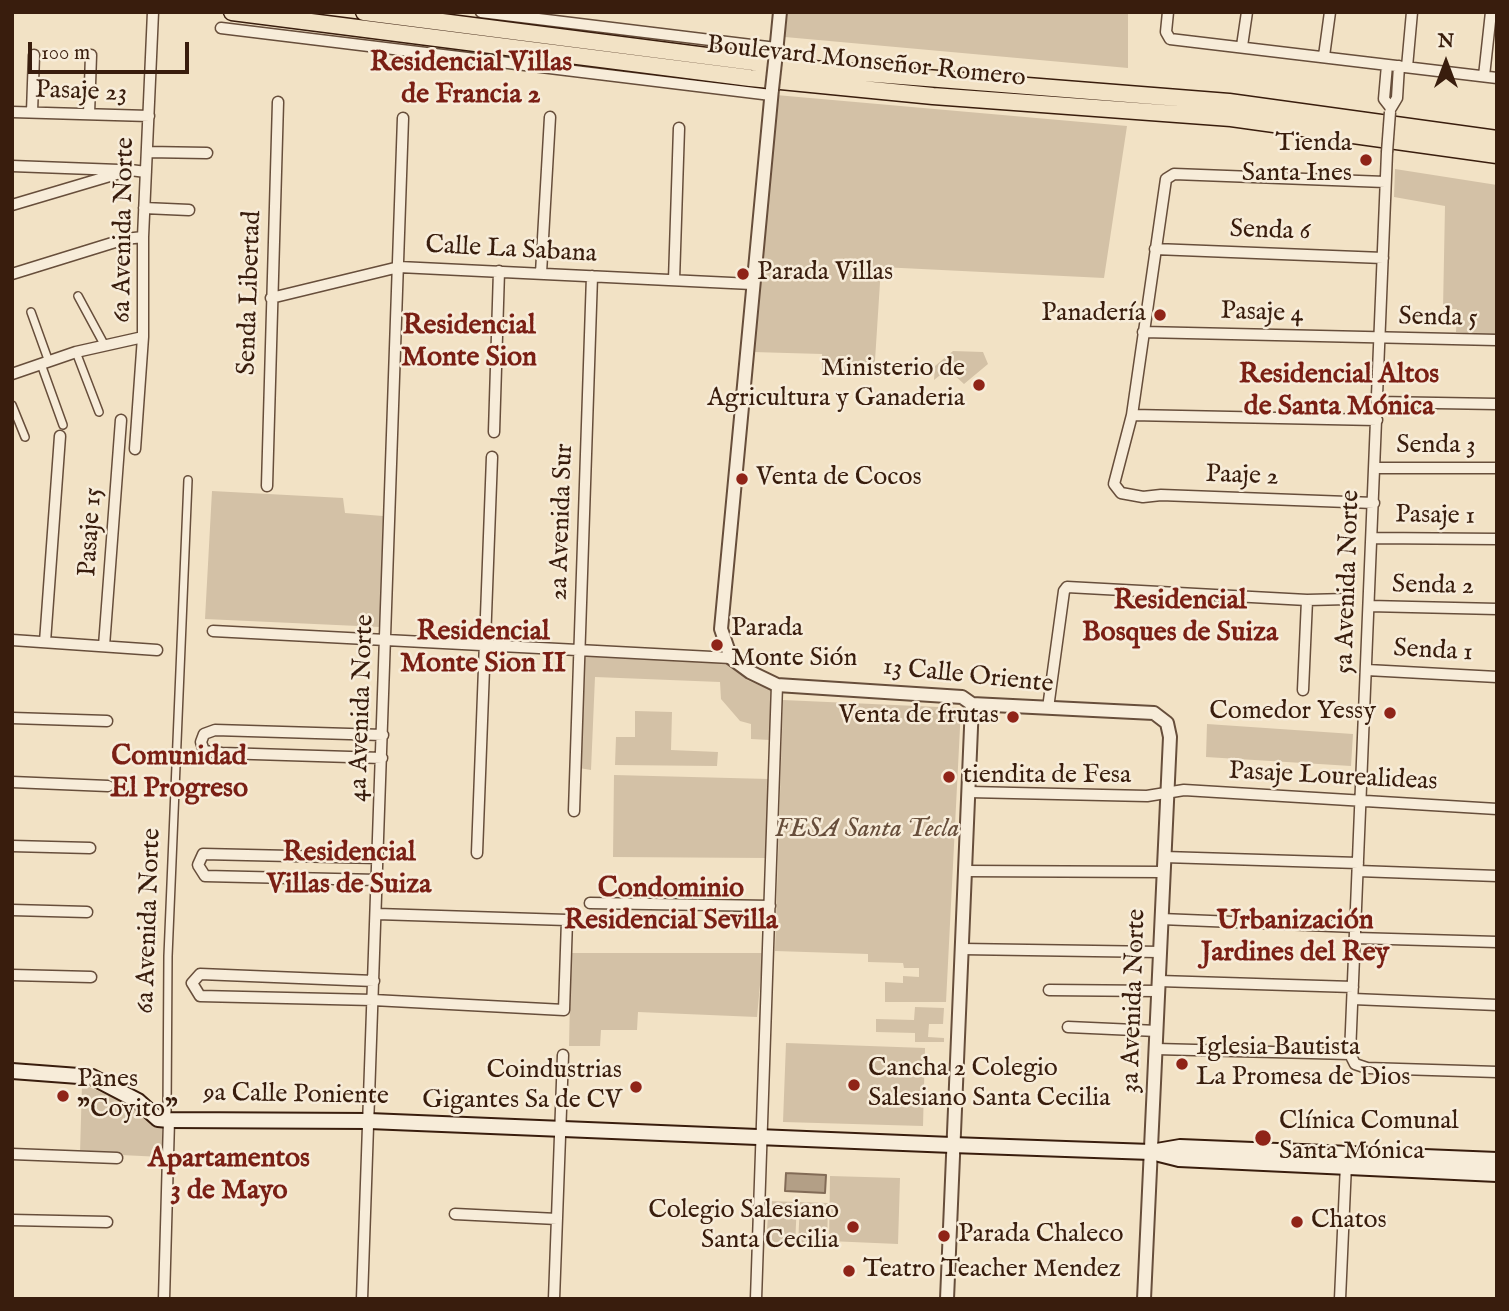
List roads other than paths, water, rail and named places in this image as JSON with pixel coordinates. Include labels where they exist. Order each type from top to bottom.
[{"type":"highway","name":"Boulevard Monseñor Romero","points":[[232,12],[764,79],[933,96],[1231,118],[1492,155]]},
{"type":"highway","name":"Boulevard Monseñor Romero","points":[[364,12],[800,68],[1229,102],[1497,139]]},
{"type":"main road","name":"9a Calle Poniente","points":[[12,1071],[92,1077],[138,1101],[158,1119],[168,1116],[369,1121],[1151,1152],[1179,1159],[1346,1160]]},
{"type":"main road","points":[[1346,1160],[1497,1160]]},
{"type":"main road","points":[[1346,1160],[1497,1174]]},
{"type":"street","name":"6a Avenida Norte","points":[[135,449],[143,337],[143,237],[153,12]]},
{"type":"street","points":[[481,12],[776,50]]},
{"type":"street","points":[[756,1299],[777,685],[750,673],[732,658],[721,629],[779,12]]},
{"type":"street","points":[[1168,12],[1166,37],[1497,78]]},
{"type":"street","points":[[1242,46],[1247,12]]},
{"type":"street","points":[[1324,56],[1329,12]]},
{"type":"street","name":"5a Avenida Norte","points":[[1350,1054],[1385,182],[1390,110],[1397,98],[1412,12]]},
{"type":"street","points":[[1484,76],[1490,12]]},
{"type":"street","points":[[221,28],[771,92]]},
{"type":"street","points":[[32,112],[34,55]]},
{"type":"street","points":[[89,114],[91,55]]},
{"type":"street","name":"5a Avenida Norte","points":[[1387,65],[1384,99],[1390,110]]},
{"type":"street","name":"Senda Libertad","points":[[267,486],[278,102]]},
{"type":"street","name":"Pasaje 23","points":[[12,112],[149,116]]},
{"type":"street","points":[[541,273],[550,117]]},
{"type":"street","name":"4a Avenida Norte","points":[[362,1299],[403,118]]},
{"type":"street","points":[[674,280],[679,128]]},
{"type":"street","points":[[147,152],[207,153]]},
{"type":"street","points":[[12,166],[146,172]]},
{"type":"street","points":[[12,205],[130,170]]},
{"type":"street","points":[[1377,420],[1132,415],[1166,178],[1174,174],[1385,182]]},
{"type":"street","points":[[144,208],[189,210]]},
{"type":"street","points":[[12,274],[125,239],[143,237]]},
{"type":"street","name":"Senda 6","points":[[1155,248],[1383,258]]},
{"type":"street","name":"Calle La Sabana","points":[[271,298],[399,267],[752,284]]},
{"type":"street","points":[[494,432],[499,271]]},
{"type":"street","name":"2a Avenida Sur","points":[[574,811],[592,276]]},
{"type":"street","points":[[78,296],[105,346]]},
{"type":"street","points":[[31,312],[61,431],[45,642]]},
{"type":"street","name":"Pasaje 4","points":[[1143,332],[1380,339]]},
{"type":"street","points":[[12,374],[76,352],[143,337]]},
{"type":"street","name":"Senda 5","points":[[1380,339],[1497,340]]},
{"type":"street","points":[[76,352],[99,412]]},
{"type":"street","points":[[1377,402],[1497,404]]},
{"type":"street","points":[[12,405],[24,437]]},
{"type":"street","name":"Paaje 2","points":[[1132,415],[1114,484],[1121,493],[1143,497],[1374,503]]},
{"type":"street","name":"Pasaje 15","points":[[104,646],[121,420]]},
{"type":"street","points":[[477,853],[492,457]]},
{"type":"street","name":"Senda 3","points":[[1375,468],[1497,468]]},
{"type":"street","name":"6a Avenida Norte","points":[[164,1299],[169,944],[188,480]]},
{"type":"street","name":"Pasaje 1","points":[[1372,538],[1497,540]]},
{"type":"street","points":[[1048,708],[1064,591],[1067,587],[1307,600],[1348,599]]},
{"type":"street","points":[[1303,690],[1307,600]]},
{"type":"street","name":"Senda 2","points":[[1369,606],[1497,609]]},
{"type":"street","points":[[213,631],[732,658]]},
{"type":"street","points":[[12,640],[156,650]]},
{"type":"street","name":"Senda 1","points":[[1367,670],[1497,677]]},
{"type":"street","name":"13 Calle Oriente","points":[[777,685],[962,697],[972,704],[1154,713]]},
{"type":"street","points":[[947,1299],[972,704]]},
{"type":"street","name":"3a Avenida Norte","points":[[1143,1299],[1170,737],[1167,723],[1154,713]]},
{"type":"street","points":[[12,718],[107,721]]},
{"type":"street","points":[[382,758],[222,753],[204,751],[201,742],[204,734],[215,730],[383,736]]},
{"type":"street","points":[[12,782],[108,786]]},
{"type":"street","name":"Pasaje Lourealideas","points":[[969,792],[1147,796],[1184,790],[1497,809]]},
{"type":"street","points":[[12,846],[90,848]]},
{"type":"street","points":[[378,880],[205,876],[198,865],[203,854],[379,858]]},
{"type":"street","points":[[1164,857],[1497,876]]},
{"type":"street","points":[[965,871],[1163,872]]},
{"type":"street","points":[[590,902],[771,906]]},
{"type":"street","points":[[12,910],[87,912]]},
{"type":"street","points":[[374,981],[200,974],[192,983],[200,996],[373,1000],[564,1010],[567,920],[377,914]]},
{"type":"street","points":[[1161,919],[1497,942]]},
{"type":"street","points":[[962,949],[1160,952]]},
{"type":"street","points":[[12,975],[91,976]]},
{"type":"street","points":[[1049,990],[1158,986],[1353,987]]},
{"type":"street","points":[[1353,999],[1497,1005]]},
{"type":"street","points":[[1068,1027],[1157,1031]]},
{"type":"street","points":[[1156,1049],[1350,1054],[1355,1064],[1367,1068],[1497,1072]]},
{"type":"street","points":[[554,1299],[563,1055]]},
{"type":"street","points":[[12,1154],[117,1158]]},
{"type":"street","points":[[1340,1299],[1346,1160]]},
{"type":"street","points":[[455,1214],[557,1219]]},
{"type":"street","points":[[12,1220],[107,1222]]},
{"type":"place","name":"Tienda Santa Ines","points":[[1366,160]]},
{"type":"place","name":"Parada Villas","points":[[743,274]]},
{"type":"place","name":"Panadería","points":[[1160,315]]},
{"type":"place","name":"Ministerio de Agricultura y Ganaderia","points":[[979,385]]},
{"type":"place","name":"Venta de Cocos","points":[[742,479]]},
{"type":"place","name":"Parada Monte Sión","points":[[717,645]]},
{"type":"place","name":"Comedor Yessy","points":[[1390,713]]},
{"type":"place","name":"Venta de frutas","points":[[1013,717]]},
{"type":"place","name":"tiendita de Fesa","points":[[949,777]]},
{"type":"place","name":"Iglesia Bautista La Promesa de Dios","points":[[1182,1064]]},
{"type":"place","name":"Cancha 2 Colegio Salesiano Santa Cecilia","points":[[854,1085]]},
{"type":"place","name":"Coindustrias Gigantes Sa de CV","points":[[636,1087]]},
{"type":"place","name":"Panes \"Coyito\"","points":[[63,1096]]},
{"type":"place","name":"Clínica Comunal Santa Mónica","points":[[1263,1138]]},
{"type":"place","name":"Chatos","points":[[1297,1222]]},
{"type":"place","name":"Colegio Salesiano Santa Cecilia","points":[[853,1227]]},
{"type":"place","name":"Parada Chaleco","points":[[944,1236]]},
{"type":"place","name":"Teatro Teacher Mendez","points":[[849,1271]]},
{"type":"district","name":"Residencial Villas de Francia 2","points":[[471,80]]},
{"type":"district","name":"Residencial Monte Sion","points":[[469,343]]},
{"type":"district","name":"Residencial Altos de Santa Mónica","points":[[1339,392]]},
{"type":"district","name":"Residencial Bosques de Suiza","points":[[1180,618]]},
{"type":"district","name":"Residencial Monte Sion II","points":[[483,649]]},
{"type":"district","name":"Comunidad El Progreso","points":[[179,774]]},
{"type":"district","name":"Residencial Villas de Suiza","points":[[349,870]]},
{"type":"district","name":"Condominio Residencial Sevilla","points":[[671,906]]},
{"type":"district","name":"Urbanización Jardines del Rey","points":[[1295,938]]},
{"type":"district","name":"Apartamentos 3 de Mayo","points":[[229,1176]]},
{"type":"park label","name":"FESA Santa Tecla","points":[[867,831]]}]
